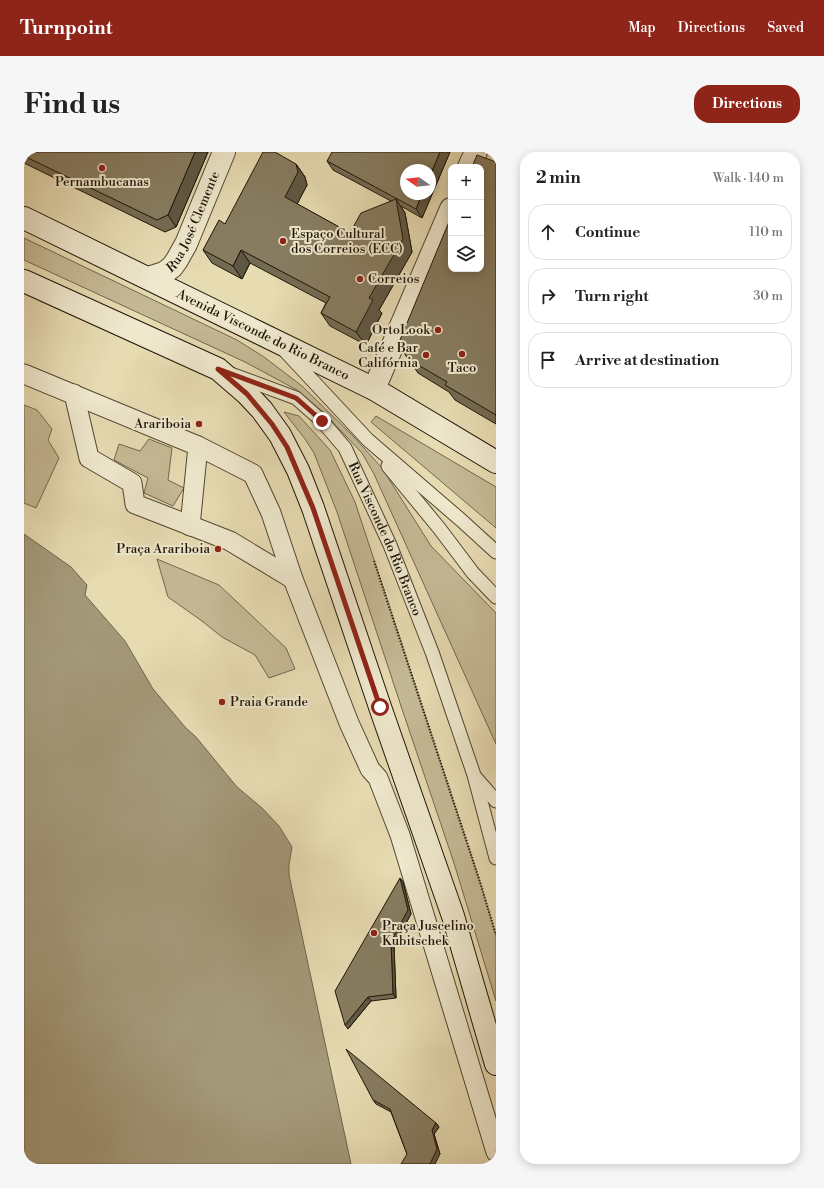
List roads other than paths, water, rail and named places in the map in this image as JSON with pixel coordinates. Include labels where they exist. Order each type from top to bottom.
[{"type":"main road","name":"Rua José Clemente","points":[[148,278],[164,273],[172,267],[177,260],[186,244],[224,152]]},
{"type":"main road","points":[[470,164],[476,152]]},
{"type":"main road","points":[[374,389],[448,216]]},
{"type":"main road","name":"Avenida Visconde do Rio Branco","points":[[24,218],[374,389],[496,462]]},
{"type":"main road","points":[[24,280],[218,369],[247,394],[272,424],[287,447],[308,496],[453,916],[496,1064]]},
{"type":"street","points":[[24,374],[198,446],[253,474],[272,513],[293,579],[349,723],[370,769],[378,778],[400,835],[496,1152]]},
{"type":"street","points":[[74,394],[89,458],[132,483],[135,504],[230,542],[293,579]]},
{"type":"street","points":[[190,526],[198,446]]},
{"type":"lane","points":[[275,341],[368,440],[473,573],[496,597]]},
{"type":"lane","name":"Rua Visconde do Rio Branco","points":[[218,369],[296,398],[322,421],[345,448],[390,545],[430,645],[474,775],[496,858]]},
{"type":"lane","points":[[368,440],[496,552]]},
{"type":"lane","points":[[474,775],[496,801]]},
{"type":"place","name":"Pernambucanas","points":[[102,168]]},
{"type":"place","name":"Espaço Cultural dos Correios (ECC)","points":[[283,241]]},
{"type":"place","name":"Correios","points":[[360,279]]},
{"type":"place","name":"OrtoLook","points":[[438,330]]},
{"type":"place","name":"Taco","points":[[462,354]]},
{"type":"place","name":"Café e Bar Califórnia","points":[[426,355]]},
{"type":"place","name":"Arariboia","points":[[199,424]]},
{"type":"place","name":"Praça Arariboia","points":[[218,549]]},
{"type":"place","name":"Praia Grande","points":[[222,702]]},
{"type":"place","name":"Praça Juscelino Kubitschek","points":[[374,933]]}]
